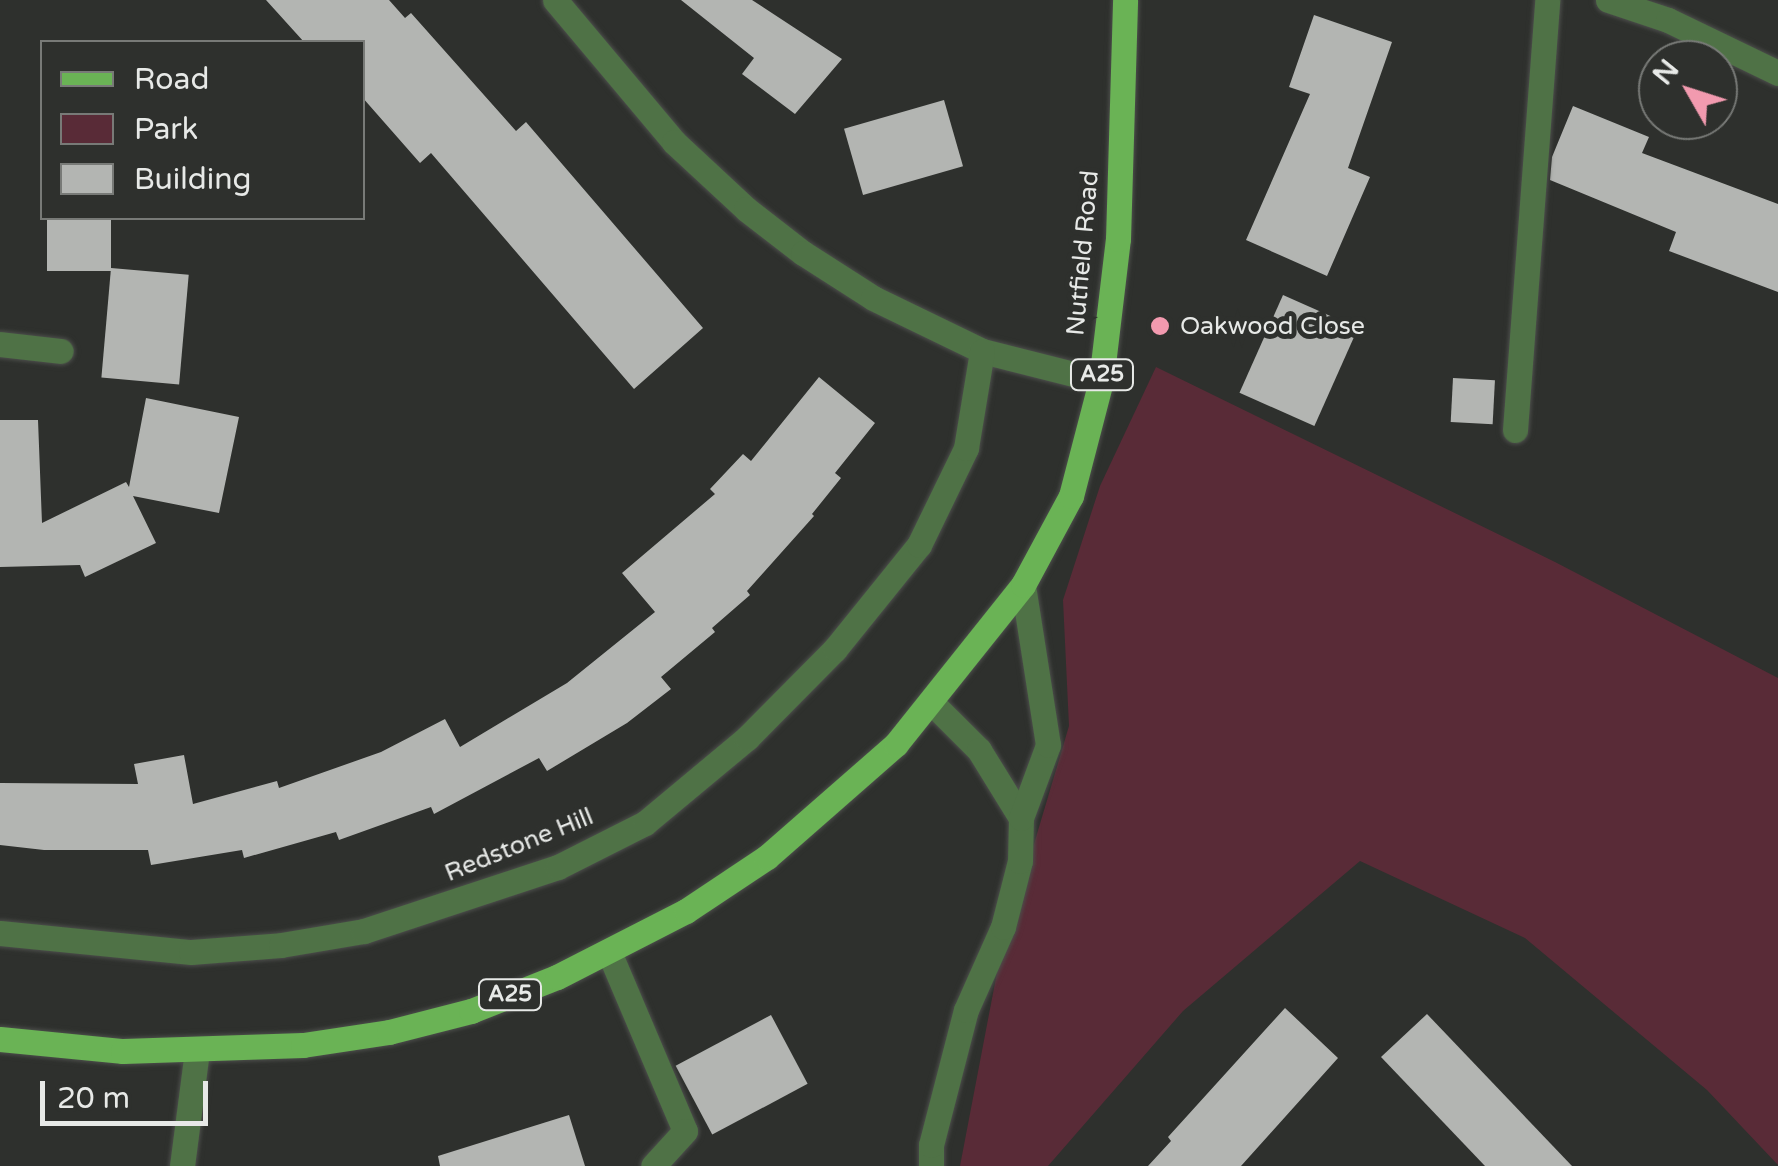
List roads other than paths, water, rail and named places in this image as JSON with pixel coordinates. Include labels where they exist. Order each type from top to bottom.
[{"type":"main road","name":"Nutfield Road","points":[[932,704],[1023,585],[1071,496],[1101,381],[1118,238],[1124,0]]},
{"type":"main road","name":"A25","points":[[0,1039],[52,1046],[196,1051],[302,1045],[389,1032],[471,1011],[609,952],[686,912],[767,857],[896,744],[932,704]]},
{"type":"street","points":[[555,0],[674,142],[746,209],[803,253],[873,298],[982,351],[1101,381]]},
{"type":"street","points":[[1515,430],[1548,0]]},
{"type":"street","points":[[1608,0],[1668,20],[1778,73]]},
{"type":"street","points":[[0,344],[61,351]]},
{"type":"street","name":"Redstone Hill","points":[[0,932],[191,952],[281,945],[364,932],[558,867],[645,823],[747,738],[822,662],[919,545],[966,448],[982,351]]},
{"type":"street","points":[[927,1159],[966,1010],[1003,927],[1020,860],[1021,818],[1048,744],[1023,585]]},
{"type":"street","points":[[932,704],[979,750],[1021,818]]},
{"type":"street","points":[[609,952],[685,1131],[653,1166]]},
{"type":"street","points":[[182,1166],[196,1051]]},
{"type":"place","name":"Oakwood Close","points":[[1160,326]]}]
